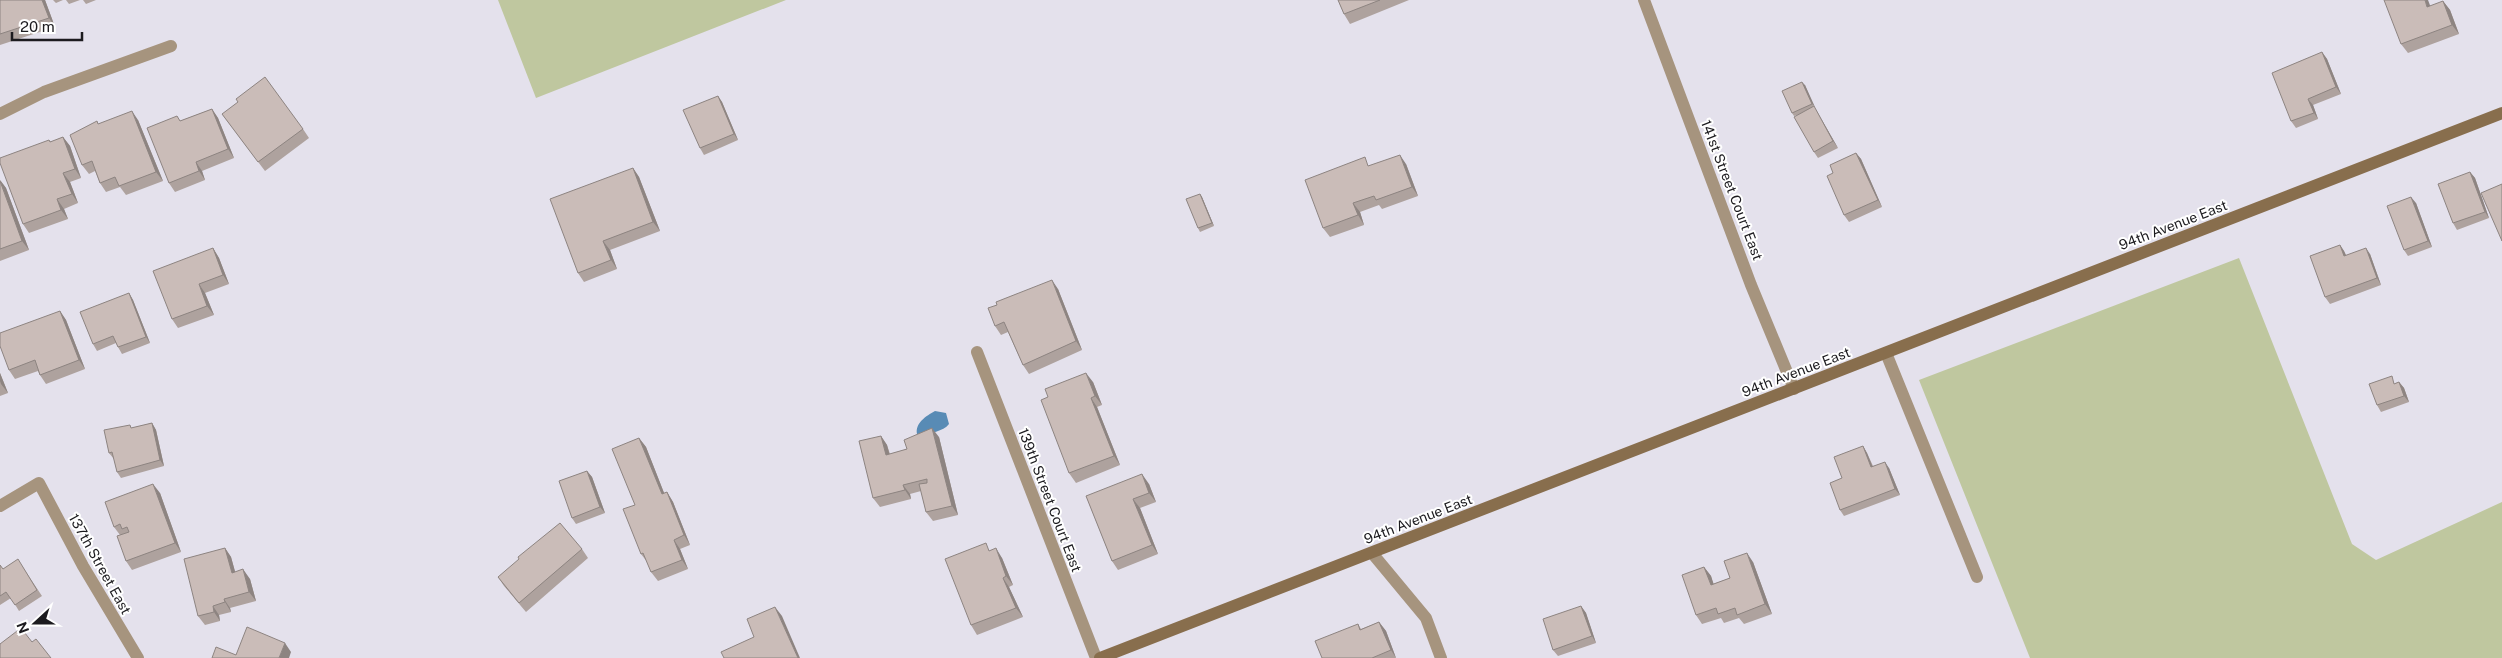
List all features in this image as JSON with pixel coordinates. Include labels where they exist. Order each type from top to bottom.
[{"type":"main road","name":"94th Avenue East","points":[[1100,658],[2502,114]]},
{"type":"street","name":"141st Street Court East","points":[[1644,0],[1751,285],[1794,389]]},
{"type":"street","points":[[0,114],[44,92],[171,46]]},
{"type":"street","name":"139th Street Court East","points":[[977,352],[1096,658]]},
{"type":"street","points":[[1886,353],[1976,577]]},
{"type":"street","name":"137th Street East","points":[[0,506],[39,483],[82,566],[138,658]]},
{"type":"street","points":[[1372,553],[1426,618],[1441,658]]},
{"type":"green space","points":[[498,0],[786,0],[536,98]]},
{"type":"green space","points":[[2239,258],[2352,544],[2376,560],[2502,502],[2502,658],[2030,658],[1919,380]]},
{"type":"water","points":[[935,411],[946,413],[949,424],[943,429],[921,437],[917,434],[919,423]]},
{"type":"building","points":[[0,0],[42,0],[49,18],[0,34]]},
{"type":"building","points":[[1338,0],[1380,0],[1344,14]]},
{"type":"building","points":[[2384,0],[2425,0],[2427,7],[2443,1],[2452,25],[2401,44]]},
{"type":"building","points":[[2322,52],[2336,87],[2308,99],[2314,113],[2291,121],[2272,73]]},
{"type":"building","points":[[265,77],[303,129],[258,162],[222,114],[238,102],[236,99]]},
{"type":"building","points":[[1802,82],[1812,104],[1792,113],[1782,91]]},
{"type":"building","points":[[718,96],[734,134],[700,148],[683,110]]},
{"type":"building","points":[[1814,106],[1833,141],[1814,152],[1794,117]]},
{"type":"building","points":[[212,109],[228,149],[196,162],[199,171],[169,183],[147,128],[177,116],[180,121]]},
{"type":"building","points":[[132,111],[156,172],[119,186],[115,177],[100,183],[92,161],[82,165],[70,135],[97,121],[98,124]]},
{"type":"building","points":[[63,137],[75,169],[63,173],[72,194],[57,199],[61,210],[23,224],[0,163],[0,158],[49,140],[50,142]]},
{"type":"building","points":[[1856,153],[1878,200],[1844,215],[1827,176],[1833,173],[1830,165]]},
{"type":"building","points":[[1400,155],[1412,187],[1376,200],[1374,196],[1353,203],[1358,215],[1323,228],[1305,180],[1365,157],[1368,166]]},
{"type":"building","points":[[633,168],[653,222],[603,241],[611,260],[578,273],[550,199]]},
{"type":"building","points":[[2470,172],[2485,212],[2453,223],[2438,184]]},
{"type":"building","points":[[0,181],[22,241],[0,249]]},
{"type":"building","points":[[2502,184],[2502,241],[2481,193]]},
{"type":"building","points":[[1200,194],[1212,223],[1198,228],[1186,199]]},
{"type":"building","points":[[2411,197],[2428,241],[2404,250],[2387,206]]},
{"type":"building","points":[[2340,245],[2344,256],[2366,248],[2377,278],[2325,297],[2310,256]]},
{"type":"building","points":[[213,248],[223,275],[199,284],[207,306],[172,319],[153,271]]},
{"type":"building","points":[[1052,280],[1076,341],[1023,365],[1004,322],[995,326],[988,308],[997,305],[996,302]]},
{"type":"building","points":[[129,293],[146,337],[118,347],[113,336],[93,344],[80,312]]},
{"type":"building","points":[[60,311],[79,360],[40,375],[35,360],[9,370],[0,346],[0,333]]},
{"type":"building","points":[[1086,373],[1095,396],[1091,398],[1114,456],[1069,473],[1041,400],[1048,397],[1045,389]]},
{"type":"building","points":[[2392,376],[2394,384],[2399,382],[2404,396],[2377,405],[2369,384]]},
{"type":"building","points":[[152,423],[160,460],[117,472],[112,452],[109,453],[104,430],[130,425],[131,428]]},
{"type":"building","points":[[932,428],[952,506],[926,512],[919,484],[927,483],[927,479],[903,485],[905,490],[873,498],[859,441],[881,436],[886,455],[907,449],[904,440]]},
{"type":"building","points":[[639,438],[662,494],[667,492],[684,535],[674,540],[682,560],[651,572],[643,553],[641,554],[623,509],[635,505],[612,449]]},
{"type":"building","points":[[1863,446],[1871,467],[1885,462],[1895,489],[1840,510],[1830,483],[1842,478],[1834,457]]},
{"type":"building","points":[[587,471],[600,507],[572,518],[559,481]]},
{"type":"building","points":[[1142,474],[1149,493],[1133,499],[1152,545],[1112,561],[1086,496]]},
{"type":"building","points":[[153,484],[175,543],[126,561],[117,536],[129,532],[127,527],[122,529],[120,524],[114,527],[105,502]]},
{"type":"building","points":[[560,523],[582,549],[519,603],[498,577],[519,559],[518,557]]},
{"type":"building","points":[[986,543],[989,551],[996,548],[1006,576],[1003,578],[1016,608],[971,625],[945,559]]},
{"type":"building","points":[[225,548],[232,573],[243,569],[249,592],[224,599],[225,602],[213,606],[214,612],[198,616],[184,559]]},
{"type":"building","points":[[1747,553],[1765,604],[1737,615],[1735,608],[1718,614],[1716,608],[1696,615],[1682,575],[1704,567],[1711,585],[1730,578],[1724,561]]},
{"type":"building","points":[[18,559],[37,590],[15,605],[6,592],[0,596],[0,565],[3,569]]},
{"type":"building","points":[[1581,606],[1592,636],[1553,650],[1543,619]]},
{"type":"building","points":[[775,607],[798,658],[724,658],[721,652],[754,637],[747,619]]},
{"type":"building","points":[[1379,622],[1391,650],[1372,658],[1322,658],[1315,641],[1358,624],[1360,630]]},
{"type":"building","points":[[247,627],[285,643],[279,658],[212,658],[216,647],[236,655]]},
{"type":"building","points":[[21,628],[32,642],[36,639],[51,658],[0,658],[0,644]]}]
